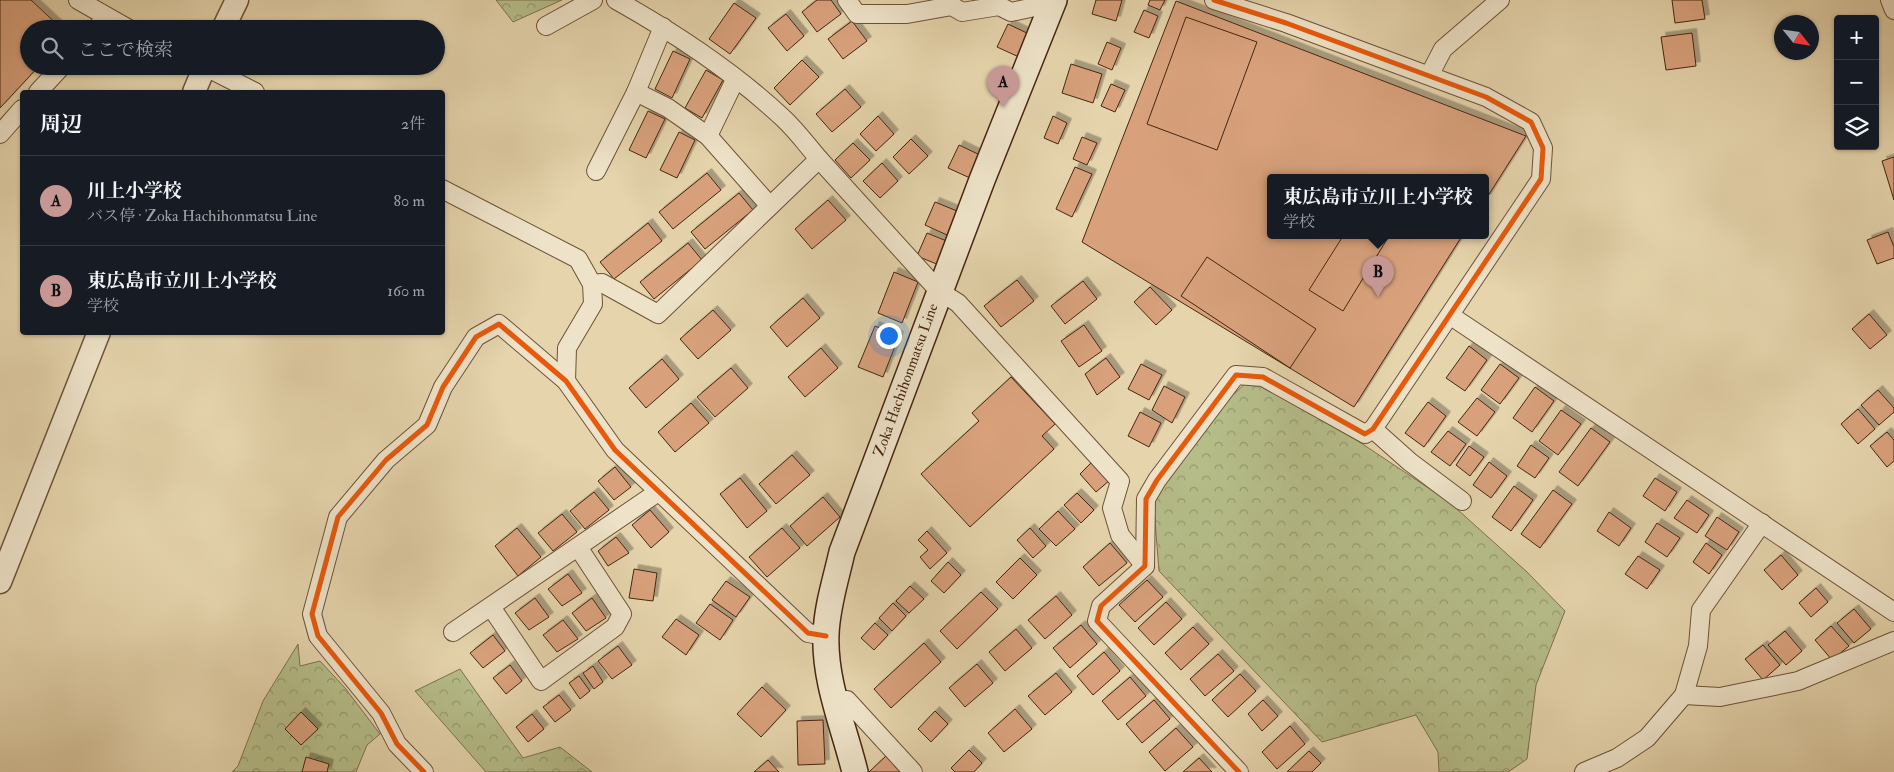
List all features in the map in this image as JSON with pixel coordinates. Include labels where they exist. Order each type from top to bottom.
[{"type":"main road","name":"Zoka Hachihonmatsu Line","points":[[854,772],[834,700],[826,636],[828,613],[842,552],[939,291],[1053,3]]},
{"type":"street","points":[[78,0],[98,20]]},
{"type":"street","points":[[227,20],[237,0]]},
{"type":"street","points":[[546,26],[593,0]]},
{"type":"street","points":[[616,0],[663,27],[784,118],[939,291],[958,303],[1120,481],[1112,508],[1120,535],[1144,566]]},
{"type":"street","points":[[847,0],[857,14],[907,14],[951,3],[962,12],[999,6],[1011,12],[1053,3]]},
{"type":"street","points":[[1214,0],[1286,22],[1430,74],[1486,97],[1531,122],[1543,148],[1541,179],[1451,316],[1373,429],[1365,434],[1262,377],[1236,375],[1157,480],[1146,499],[1144,566],[1101,606],[1097,621],[1239,772]]},
{"type":"street","points":[[1430,74],[1443,49],[1500,0]]},
{"type":"street","points":[[1890,0],[1894,10]]},
{"type":"street","points":[[596,171],[636,92],[663,27]]},
{"type":"street","points":[[40,90],[54,75]]},
{"type":"street","points":[[195,90],[201,75]]},
{"type":"street","points":[[222,75],[251,90]]},
{"type":"street","points":[[708,136],[735,80]]},
{"type":"street","points":[[636,92],[668,108],[708,136],[770,206]]},
{"type":"street","points":[[0,134],[20,111]]},
{"type":"street","points":[[592,284],[602,283],[658,314],[819,159]]},
{"type":"street","points":[[445,191],[578,259],[592,284],[593,304],[567,348],[566,381]]},
{"type":"street","points":[[1451,316],[1894,612]]},
{"type":"street","points":[[424,772],[397,744],[381,713],[318,636],[312,614],[338,517],[386,460],[427,425],[443,388],[476,337],[499,324],[566,381],[615,450],[658,492],[808,634],[826,636]]},
{"type":"street","points":[[0,582],[98,335]]},
{"type":"street","points":[[1373,429],[1410,462],[1462,501]]},
{"type":"street","points":[[453,632],[658,492]]},
{"type":"street","points":[[1584,772],[1618,758],[1647,738],[1684,695],[1698,646],[1701,610],[1762,523]]},
{"type":"street","points":[[490,607],[541,681],[616,627],[622,614],[578,547]]},
{"type":"street","points":[[1684,695],[1720,697],[1798,681],[1894,641]]},
{"type":"street","points":[[834,700],[847,700],[913,772]]},
{"type":"green space","points":[[496,0],[562,0],[513,22]]},
{"type":"green space","points":[[1253,376],[1334,425],[1448,501],[1527,572],[1565,611],[1536,685],[1527,759],[1508,772],[1439,772],[1438,752],[1416,715],[1322,742],[1159,571],[1153,495],[1188,438]]},
{"type":"green space","points":[[298,644],[300,666],[320,661],[345,688],[380,734],[367,745],[356,772],[232,772],[238,766],[263,701]]},
{"type":"green space","points":[[460,669],[523,758],[560,747],[592,772],[486,772],[415,691]]},
{"type":"building","points":[[0,0],[31,0],[52,20],[20,20],[20,75],[31,75],[0,108]]},
{"type":"building","points":[[817,0],[831,0],[841,14],[817,32],[802,12]]},
{"type":"building","points":[[1096,0],[1122,0],[1116,21],[1092,14]]},
{"type":"building","points":[[1150,0],[1165,0],[1160,10],[1148,5]]},
{"type":"building","points":[[1672,0],[1702,0],[1705,19],[1675,23]]},
{"type":"building","points":[[1176,1],[1526,136],[1489,194],[1489,174],[1267,174],[1267,239],[1460,239],[1354,407],[1082,242]]},
{"type":"building","points":[[734,3],[756,18],[730,54],[709,39]]},
{"type":"building","points":[[1144,10],[1158,16],[1149,38],[1134,32]]},
{"type":"building","points":[[786,14],[804,36],[787,51],[768,28]]},
{"type":"building","points":[[1186,17],[1257,42],[1217,150],[1147,124]]},
{"type":"building","points":[[852,21],[867,41],[843,59],[828,39]]},
{"type":"building","points":[[1008,24],[1029,34],[1019,57],[997,47]]},
{"type":"building","points":[[1692,33],[1696,66],[1666,70],[1661,37]]},
{"type":"building","points":[[1107,42],[1121,48],[1112,70],[1098,64]]},
{"type":"building","points":[[673,51],[690,59],[672,98],[655,89]]},
{"type":"building","points":[[802,60],[819,77],[790,105],[774,88]]},
{"type":"building","points":[[1071,64],[1102,74],[1093,103],[1062,93]]},
{"type":"building","points":[[706,70],[723,80],[702,118],[685,108]]},
{"type":"building","points":[[1111,84],[1125,90],[1115,112],[1101,106]]},
{"type":"building","points":[[845,89],[861,107],[832,132],[816,114]]},
{"type":"building","points":[[648,111],[665,119],[646,158],[629,150]]},
{"type":"building","points":[[878,116],[894,134],[876,151],[860,134]]},
{"type":"building","points":[[1053,116],[1067,123],[1058,144],[1044,138]]},
{"type":"building","points":[[679,132],[695,140],[677,178],[660,170]]},
{"type":"building","points":[[1082,137],[1097,143],[1087,165],[1073,159]]},
{"type":"building","points":[[911,139],[928,156],[909,174],[893,157]]},
{"type":"building","points":[[853,143],[870,160],[851,178],[835,160]]},
{"type":"building","points":[[959,145],[980,155],[970,178],[948,168]]},
{"type":"building","points":[[1894,157],[1894,200],[1882,161]]},
{"type":"building","points":[[882,163],[898,181],[880,198],[863,181]]},
{"type":"building","points":[[1075,167],[1092,174],[1072,217],[1056,209]]},
{"type":"building","points":[[707,173],[721,190],[673,229],[659,212]]},
{"type":"building","points":[[739,193],[753,210],[705,249],[691,232]]},
{"type":"building","points":[[828,200],[846,220],[812,249],[795,229]]},
{"type":"building","points":[[935,202],[957,211],[947,235],[925,225]]},
{"type":"building","points":[[648,223],[662,241],[614,279],[600,262]]},
{"type":"building","points":[[1888,232],[1894,247],[1894,258],[1877,264],[1867,240]]},
{"type":"building","points":[[927,233],[949,242],[939,265],[917,256]]},
{"type":"building","points":[[1341,239],[1387,239],[1343,311],[1309,290]]},
{"type":"building","points":[[688,243],[702,260],[654,299],[640,282]]},
{"type":"building","points":[[1207,257],[1316,329],[1290,368],[1181,296]]},
{"type":"building","points":[[894,272],[918,282],[902,323],[878,313]]},
{"type":"building","points":[[1017,280],[1034,301],[1001,327],[984,306]]},
{"type":"building","points":[[1083,281],[1097,299],[1065,324],[1051,306]]},
{"type":"building","points":[[1150,287],[1172,310],[1156,325],[1134,302]]},
{"type":"building","points":[[803,298],[820,318],[787,347],[770,327]]},
{"type":"building","points":[[713,310],[731,330],[698,359],[680,339]]},
{"type":"building","points":[[1869,314],[1887,335],[1870,349],[1852,329]]},
{"type":"building","points":[[1084,325],[1102,351],[1079,367],[1061,341]]},
{"type":"building","points":[[875,326],[899,336],[883,377],[858,367]]},
{"type":"building","points":[[1469,346],[1487,360],[1465,391],[1446,378]]},
{"type":"building","points":[[821,348],[838,368],[805,397],[788,377]]},
{"type":"building","points":[[1106,358],[1120,377],[1097,395],[1085,374]]},
{"type":"building","points":[[662,359],[679,379],[646,408],[629,388]]},
{"type":"building","points":[[1141,364],[1162,375],[1149,400],[1128,389]]},
{"type":"building","points":[[1500,364],[1519,378],[1500,404],[1481,390]]},
{"type":"building","points":[[731,368],[748,388],[715,417],[697,397]]},
{"type":"building","points":[[1011,377],[1055,424],[1042,436],[1054,449],[970,527],[921,474],[979,421],[972,413]]},
{"type":"building","points":[[1164,386],[1185,397],[1172,423],[1152,410]]},
{"type":"building","points":[[1535,387],[1554,401],[1532,432],[1513,418]]},
{"type":"building","points":[[1878,390],[1894,408],[1894,412],[1879,425],[1861,405]]},
{"type":"building","points":[[1477,398],[1495,412],[1477,436],[1458,422]]},
{"type":"building","points":[[1428,402],[1446,416],[1424,447],[1405,433]]},
{"type":"building","points":[[691,403],[709,423],[675,452],[658,432]]},
{"type":"building","points":[[1858,409],[1875,429],[1858,444],[1841,424]]},
{"type":"building","points":[[1561,410],[1581,424],[1558,455],[1539,441]]},
{"type":"building","points":[[1140,412],[1161,423],[1149,447],[1128,436]]},
{"type":"building","points":[[1591,428],[1610,442],[1578,486],[1559,472]]},
{"type":"building","points":[[1448,431],[1466,444],[1450,466],[1431,452]]},
{"type":"building","points":[[1887,432],[1894,440],[1894,461],[1887,467],[1870,446]]},
{"type":"building","points":[[1531,445],[1549,458],[1535,478],[1517,466]]},
{"type":"building","points":[[1469,446],[1484,457],[1470,476],[1456,465]]},
{"type":"building","points":[[792,455],[810,475],[776,504],[759,484]]},
{"type":"building","points":[[1093,461],[1110,480],[1096,492],[1080,474]]},
{"type":"building","points":[[1489,462],[1507,476],[1491,498],[1473,485]]},
{"type":"building","points":[[615,467],[631,487],[614,500],[598,481]]},
{"type":"building","points":[[740,478],[767,511],[747,528],[720,494]]},
{"type":"building","points":[[1655,478],[1677,492],[1665,511],[1643,496]]},
{"type":"building","points":[[1514,486],[1533,500],[1511,531],[1492,517]]},
{"type":"building","points":[[1553,490],[1572,504],[1540,548],[1521,534]]},
{"type":"building","points":[[594,492],[609,510],[585,529],[570,511]]},
{"type":"building","points":[[1077,493],[1094,510],[1081,523],[1064,505]]},
{"type":"building","points":[[823,497],[840,517],[807,546],[790,526]]},
{"type":"building","points":[[1687,500],[1709,515],[1697,533],[1674,518]]},
{"type":"building","points":[[650,510],[669,532],[651,548],[632,525]]},
{"type":"building","points":[[1058,511],[1075,529],[1056,546],[1039,529]]},
{"type":"building","points":[[1609,512],[1631,528],[1619,546],[1597,531]]},
{"type":"building","points":[[562,514],[577,532],[553,551],[538,533]]},
{"type":"building","points":[[1717,517],[1739,532],[1727,550],[1705,536]]},
{"type":"building","points":[[1657,523],[1680,538],[1667,557],[1645,542]]},
{"type":"building","points":[[517,528],[541,557],[518,576],[495,546]]},
{"type":"building","points":[[782,528],[800,548],[767,577],[749,557]]},
{"type":"building","points":[[1030,528],[1046,546],[1033,558],[1017,540]]},
{"type":"building","points":[[927,531],[947,553],[930,569],[920,557],[928,550],[918,540]]},
{"type":"building","points":[[616,537],[629,553],[608,566],[598,551]]},
{"type":"building","points":[[1110,543],[1127,563],[1099,586],[1083,567]]},
{"type":"building","points":[[1706,543],[1722,555],[1709,574],[1693,562]]},
{"type":"building","points":[[1781,555],[1798,575],[1782,590],[1764,570]]},
{"type":"building","points":[[1638,556],[1660,570],[1647,589],[1625,574]]},
{"type":"building","points":[[1020,558],[1037,575],[1013,599],[996,582]]},
{"type":"building","points":[[948,562],[961,575],[944,593],[931,581]]},
{"type":"building","points":[[634,569],[657,573],[653,601],[629,598]]},
{"type":"building","points":[[568,574],[582,593],[562,606],[548,589]]},
{"type":"building","points":[[1147,580],[1163,597],[1135,622],[1119,605]]},
{"type":"building","points":[[726,581],[750,597],[736,617],[712,600]]},
{"type":"building","points":[[910,586],[924,599],[909,613],[896,601]]},
{"type":"building","points":[[1816,588],[1828,602],[1811,617],[1799,603]]},
{"type":"building","points":[[981,592],[998,609],[957,649],[940,631]]},
{"type":"building","points":[[1056,596],[1072,615],[1045,639],[1028,620]]},
{"type":"building","points":[[535,598],[549,617],[529,630],[515,613]]},
{"type":"building","points":[[592,598],[606,618],[586,631],[572,613]]},
{"type":"building","points":[[1166,602],[1182,619],[1154,645],[1138,628]]},
{"type":"building","points":[[893,603],[906,616],[892,631],[879,618]]},
{"type":"building","points":[[710,604],[733,620],[720,640],[696,623]]},
{"type":"building","points":[[1854,609],[1871,629],[1854,643],[1837,623]]},
{"type":"building","points":[[676,619],[699,635],[686,655],[662,637]]},
{"type":"building","points":[[563,620],[578,639],[557,652],[543,635]]},
{"type":"building","points":[[875,623],[888,635],[874,650],[861,638]]},
{"type":"building","points":[[1081,625],[1097,644],[1070,668],[1053,648]]},
{"type":"building","points":[[1831,626],[1849,646],[1832,660],[1815,640]]},
{"type":"building","points":[[1193,627],[1209,644],[1181,670],[1165,653]]},
{"type":"building","points":[[1016,629],[1032,648],[1005,671],[989,652]]},
{"type":"building","points":[[1785,631],[1802,651],[1786,665],[1768,645]]},
{"type":"building","points":[[493,635],[505,651],[483,668],[470,653]]},
{"type":"building","points":[[924,643],[941,662],[891,708],[874,689]]},
{"type":"building","points":[[1763,645],[1780,665],[1763,680],[1745,659]]},
{"type":"building","points":[[618,646],[632,665],[612,679],[598,661]]},
{"type":"building","points":[[1104,652],[1120,671],[1093,695],[1077,676]]},
{"type":"building","points":[[1218,654],[1234,671],[1205,696],[1190,679]]},
{"type":"building","points":[[977,664],[993,683],[965,707],[949,688]]},
{"type":"building","points":[[510,665],[522,681],[506,694],[493,678]]},
{"type":"building","points":[[593,666],[603,682],[594,689],[583,673]]},
{"type":"building","points":[[1056,673],[1072,692],[1045,715],[1028,696]]},
{"type":"building","points":[[1240,674],[1256,691],[1228,717],[1212,700]]},
{"type":"building","points":[[579,676],[590,691],[580,699],[569,683]]},
{"type":"building","points":[[1130,677],[1146,696],[1118,720],[1102,701]]},
{"type":"building","points":[[762,687],[786,710],[761,737],[737,714]]},
{"type":"building","points":[[559,695],[571,710],[555,722],[543,707]]},
{"type":"building","points":[[1154,700],[1170,719],[1142,743],[1126,724]]},
{"type":"building","points":[[1263,700],[1278,716],[1262,731],[1248,714]]},
{"type":"building","points":[[1015,709],[1032,729],[1004,752],[988,733]]},
{"type":"building","points":[[935,711],[948,724],[931,742],[918,729]]},
{"type":"building","points":[[301,712],[318,729],[301,745],[285,729]]},
{"type":"building","points":[[532,714],[544,729],[528,742],[516,727]]},
{"type":"building","points":[[823,720],[825,764],[798,765],[797,721]]},
{"type":"building","points":[[1290,726],[1305,744],[1277,769],[1262,752]]},
{"type":"building","points":[[1176,728],[1193,747],[1165,771],[1149,752]]},
{"type":"building","points":[[969,750],[982,763],[974,772],[955,772],[951,768]]},
{"type":"building","points":[[1309,751],[1321,763],[1312,772],[1287,772]]},
{"type":"building","points":[[886,756],[900,772],[869,772]]},
{"type":"building","points":[[306,757],[329,764],[327,772],[302,772]]},
{"type":"building","points":[[1199,758],[1212,772],[1183,772]]},
{"type":"building","points":[[768,760],[779,772],[754,772]]},
{"type":"cycle path","points":[[1214,0],[1286,23],[1486,97],[1531,122],[1543,148],[1541,179],[1373,429],[1365,434],[1263,377],[1236,375],[1157,480],[1146,499],[1145,566],[1101,606],[1097,621],[1239,772]]},
{"type":"cycle path","points":[[424,772],[397,744],[381,713],[318,636],[312,614],[338,517],[386,460],[427,425],[443,387],[476,337],[499,324],[566,381],[615,450],[808,633],[826,636]]},
{"type":"place","name":"川上小学校","points":[[1003,107]]},
{"type":"place","name":"東広島市立川上小学校","points":[[1378,297]]}]
